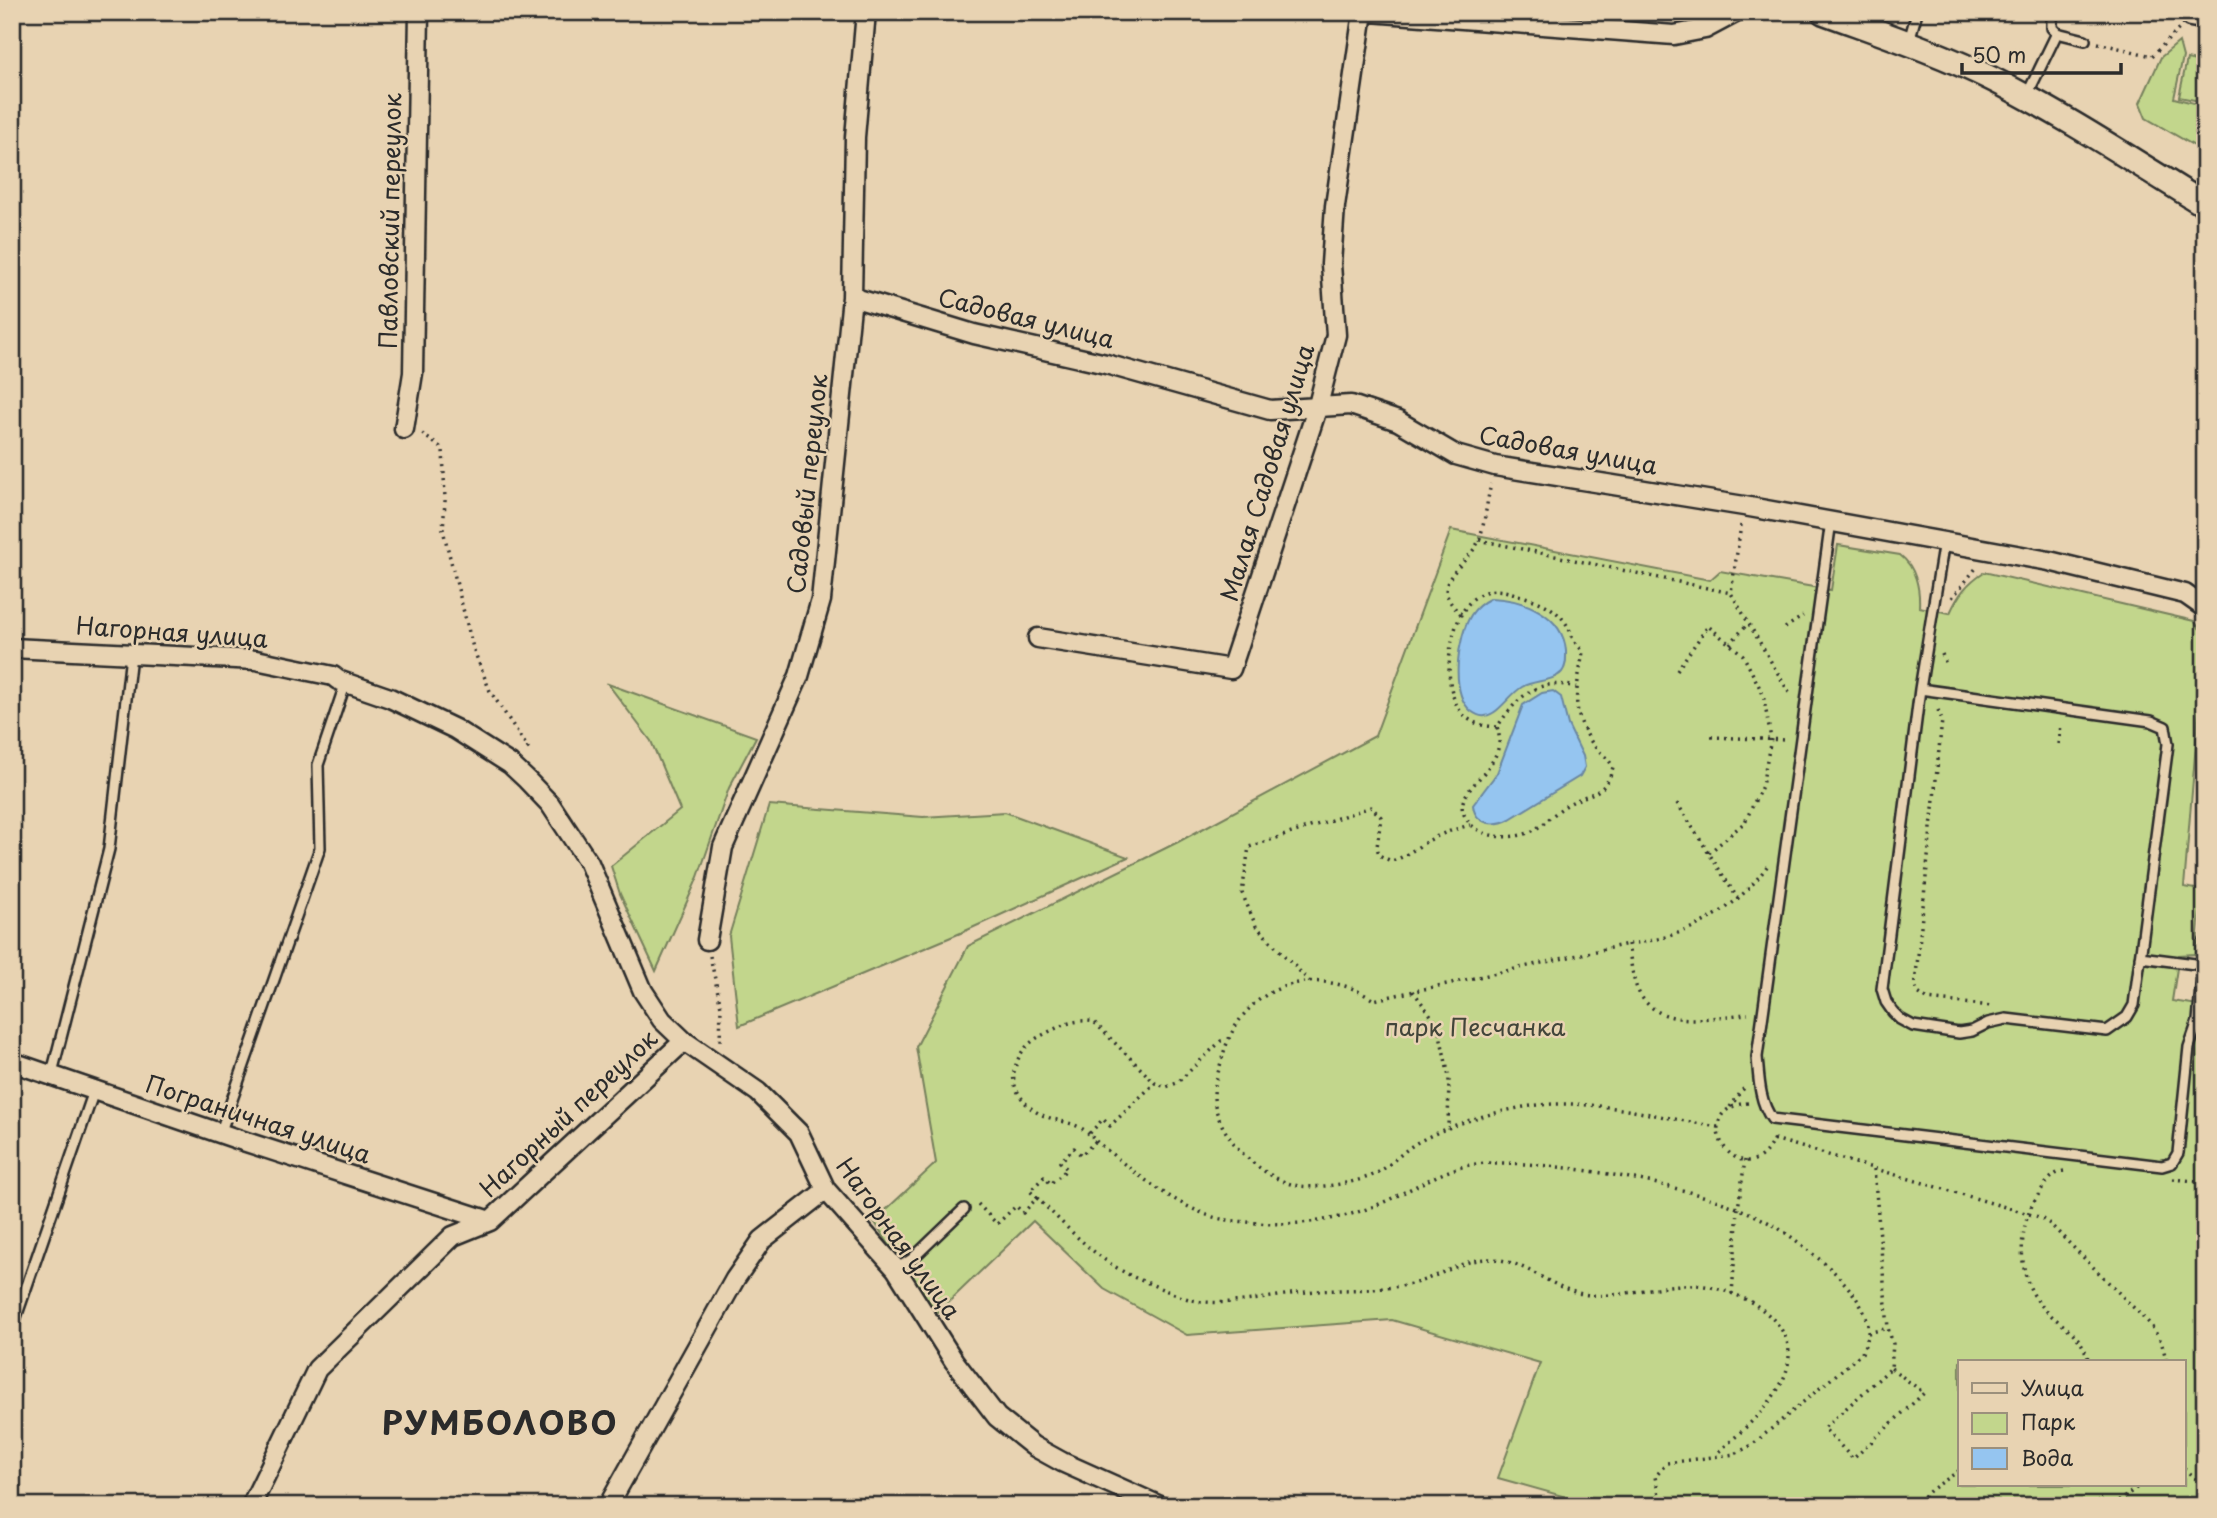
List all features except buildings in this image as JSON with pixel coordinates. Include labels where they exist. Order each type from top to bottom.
[{"type":"main road","points":[[1823,12],[1909,43],[1991,78],[2205,205]]},
{"type":"street","name":"Павловский переулок","points":[[405,423],[413,373],[419,12]]},
{"type":"street","name":"Садовый переулок","points":[[707,940],[723,847],[799,676],[821,600],[852,297],[855,137],[866,12]]},
{"type":"street","name":"Малая Садовая улица","points":[[1038,638],[1231,668],[1317,409],[1336,335],[1331,264],[1335,206],[1363,12]]},
{"type":"street","points":[[1370,12],[1674,35],[1705,29],[1737,12]]},
{"type":"street","name":"Садовая улица","points":[[852,297],[974,334],[1106,364],[1270,410],[1351,405],[1398,421],[1456,455],[1495,467],[1744,506],[2049,561],[2185,594],[2205,608]]},
{"type":"street","name":"Нагорная улица","points":[[12,648],[256,660],[333,676],[390,698],[455,729],[510,764],[550,804],[589,863],[643,991],[662,1020],[684,1041],[758,1092],[799,1133],[826,1190],[896,1269],[954,1361],[997,1417],[1033,1446],[1160,1506]]},
{"type":"street","name":"Нагорный переулок","points":[[251,1506],[317,1369],[453,1236],[490,1221],[684,1041]]},
{"type":"street","name":"Пограничная улица","points":[[12,1062],[220,1134],[490,1221]]},
{"type":"street","points":[[608,1506],[735,1279],[762,1240],[826,1190]]},
{"type":"lane","points":[[1909,43],[1917,12]]},
{"type":"lane","points":[[2052,12],[2052,28],[2057,33],[2085,40]]},
{"type":"lane","points":[[2188,21],[2205,24]]},
{"type":"lane","points":[[2026,97],[2057,33]]},
{"type":"lane","points":[[1832,522],[1757,1056],[1761,1093],[1769,1115],[2162,1166],[2172,1163],[2178,1153],[2189,1047],[2198,1021],[2205,941]]},
{"type":"lane","points":[[1920,689],[2151,721],[2165,727],[2168,744],[2134,1005],[2127,1017],[2107,1031],[2006,1019],[1959,1033],[1913,1026],[1900,1019],[1886,1002],[1882,989],[1920,689],[1944,541]]},
{"type":"lane","points":[[51,1077],[109,849],[131,655]]},
{"type":"lane","points":[[220,1134],[320,848],[318,765],[346,682]]},
{"type":"lane","points":[[2205,832],[2205,870]]},
{"type":"lane","points":[[2140,957],[2203,965]]},
{"type":"lane","points":[[12,1329],[94,1091]]},
{"type":"lane","points":[[896,1269],[912,1259],[964,1209]]},
{"type":"path","points":[[2085,40],[2152,56],[2188,21]]},
{"type":"path","points":[[405,423],[415,421],[421,433],[443,449],[443,530],[471,639],[490,691],[528,748]]},
{"type":"path","points":[[1461,614],[1449,604],[1445,592],[1450,578],[1479,540],[1495,467]]},
{"type":"path","points":[[1744,506],[1731,593],[1795,705],[1803,729]]},
{"type":"path","points":[[1479,540],[1731,593]]},
{"type":"path","points":[[1949,604],[1966,578],[1977,571]]},
{"type":"path","points":[[1491,590],[1506,591],[1542,603],[1557,612],[1568,625],[1574,641],[1583,652],[1576,687],[1579,714],[1587,736],[1598,752],[1610,760],[1614,767],[1607,784],[1600,791],[1567,805],[1528,833],[1496,836],[1481,832],[1471,825],[1464,813],[1464,797],[1493,760],[1498,746],[1499,734],[1496,727],[1485,726],[1467,718],[1460,710],[1451,689],[1449,672],[1451,651],[1461,614],[1469,602],[1479,594],[1491,590]]},
{"type":"path","points":[[1730,644],[1748,622]]},
{"type":"path","points":[[1677,670],[1708,626],[1743,655],[1763,694],[1771,739],[1762,786],[1745,822],[1709,853]]},
{"type":"path","points":[[1942,652],[1947,667]]},
{"type":"path","points":[[1496,727],[1527,692],[1559,684],[1576,687]]},
{"type":"path","points":[[1938,710],[1942,720],[1915,989],[1927,999],[1996,1006]]},
{"type":"path","points":[[2059,744],[2062,722]]},
{"type":"path","points":[[1712,737],[1771,739]]},
{"type":"path","points":[[1677,803],[1738,899]]},
{"type":"path","points":[[1310,982],[1256,926],[1242,894],[1250,847],[1371,807],[1381,817],[1377,847],[1379,855],[1391,862],[1401,859],[1429,840],[1471,825]]},
{"type":"path","points":[[1718,1127],[1601,1106],[1525,1107],[1461,1123],[1422,1139],[1377,1173],[1344,1185],[1296,1186],[1264,1173],[1238,1150],[1222,1125],[1214,1097],[1227,1040],[1247,1009],[1268,993],[1292,983],[1310,982],[1351,988],[1374,1000],[1628,944],[1658,940],[1682,933],[1738,899],[1757,881],[1774,856]]},
{"type":"path","points":[[707,940],[721,1007],[720,1066]]},
{"type":"path","points":[[1628,944],[1641,996],[1658,1013],[1677,1019],[1763,1013]]},
{"type":"path","points":[[1413,991],[1438,1025],[1449,1077],[1448,1129]]},
{"type":"path","points":[[1227,1040],[1221,1041],[1177,1083],[1166,1087],[1155,1083],[1094,1022],[1084,1019],[1073,1021],[1025,1047],[1018,1056],[1013,1074],[1015,1087],[1024,1103],[1038,1114],[1083,1128],[1130,1169],[1174,1198],[1211,1217],[1249,1223],[1306,1222],[1338,1218],[1374,1207],[1437,1175],[1463,1166],[1490,1163],[1553,1167],[1680,1189],[1738,1209],[1776,1227],[1838,1275],[1858,1300],[1868,1322],[1862,1353],[1752,1446],[1735,1454],[1667,1463],[1654,1477],[1660,1499],[1666,1506]]},
{"type":"path","points":[[1088,1134],[1103,1119],[1110,1126],[1155,1083]]},
{"type":"path","points":[[1738,1104],[1758,1105],[1769,1115],[1774,1139],[1763,1154],[1745,1160],[1735,1158],[1721,1145],[1718,1127],[1722,1116],[1738,1104]]},
{"type":"path","points":[[1774,1139],[2039,1217],[2050,1224],[2150,1324],[2161,1341],[2166,1360]]},
{"type":"path","points":[[1096,1141],[1081,1155],[1074,1148],[1060,1162],[1067,1169],[1059,1177],[1051,1184],[1044,1177],[1030,1191],[1076,1236],[1127,1274],[1181,1297],[1203,1302],[1227,1302],[1316,1291],[1375,1289],[1412,1284],[1468,1263],[1491,1259],[1512,1263],[1565,1289],[1589,1295],[1623,1294],[1659,1287],[1696,1285],[1732,1294],[1758,1306],[1775,1320],[1784,1332],[1790,1349],[1787,1370],[1773,1398],[1748,1426],[1714,1456]]},
{"type":"path","points":[[1732,1294],[1738,1209],[1745,1160]]},
{"type":"path","points":[[1874,1169],[1888,1328],[1893,1344],[1891,1368],[1824,1428],[1853,1459],[1923,1393],[1891,1368]]},
{"type":"path","points":[[2073,1170],[2059,1171],[2050,1178],[2027,1213],[2021,1234],[2022,1252],[2032,1290],[2039,1304],[2076,1334],[2085,1347],[2088,1360]]},
{"type":"path","points":[[2170,1179],[2205,1182]]},
{"type":"path","points":[[964,1209],[974,1200],[997,1224],[1016,1206],[1023,1213],[1037,1198]]},
{"type":"path","points":[[1868,1333],[1888,1328]]},
{"type":"path","points":[[2186,1470],[2205,1489]]},
{"type":"path","points":[[1913,1506],[1958,1471]]},
{"type":"path","points":[[2113,1506],[2139,1486]]},
{"type":"green space","points":[[2179,42],[2183,57],[2174,98],[2205,106],[2205,152],[2146,118],[2140,103],[2161,57]]},
{"type":"green space","points":[[2187,59],[2205,63],[2205,102],[2179,97]]},
{"type":"green space","name":"парк Песчанка","points":[[1451,530],[1710,580],[1720,571],[1831,590],[1838,545],[1900,555],[1910,566],[1916,579],[1919,607],[1950,613],[1964,590],[1984,572],[2194,621],[2205,636],[2184,887],[2202,890],[2196,954],[2179,955],[2172,1001],[2205,1006],[2205,1506],[1598,1506],[1498,1478],[1540,1363],[1392,1320],[1187,1335],[1104,1289],[1033,1221],[934,1316],[874,1221],[936,1163],[916,1047],[968,946],[1178,842],[1375,736]]},
{"type":"green space","points":[[608,684],[756,737],[729,788],[698,877],[656,971],[620,894],[611,866],[680,810],[651,741]]},
{"type":"green space","points":[[769,805],[923,817],[1005,812],[1128,857],[963,932],[739,1026],[729,936]]},
{"type":"water","points":[[1491,598],[1528,606],[1550,619],[1563,638],[1566,662],[1564,670],[1558,675],[1522,687],[1495,712],[1481,716],[1471,711],[1460,691],[1459,650],[1471,615]]},
{"type":"water","points":[[1553,691],[1561,697],[1568,725],[1583,756],[1585,767],[1580,776],[1510,819],[1498,823],[1482,820],[1473,805],[1497,773],[1523,705],[1542,693]]},
{"type":"district","name":"РУМБОЛОВО","points":[[500,1424]]}]
